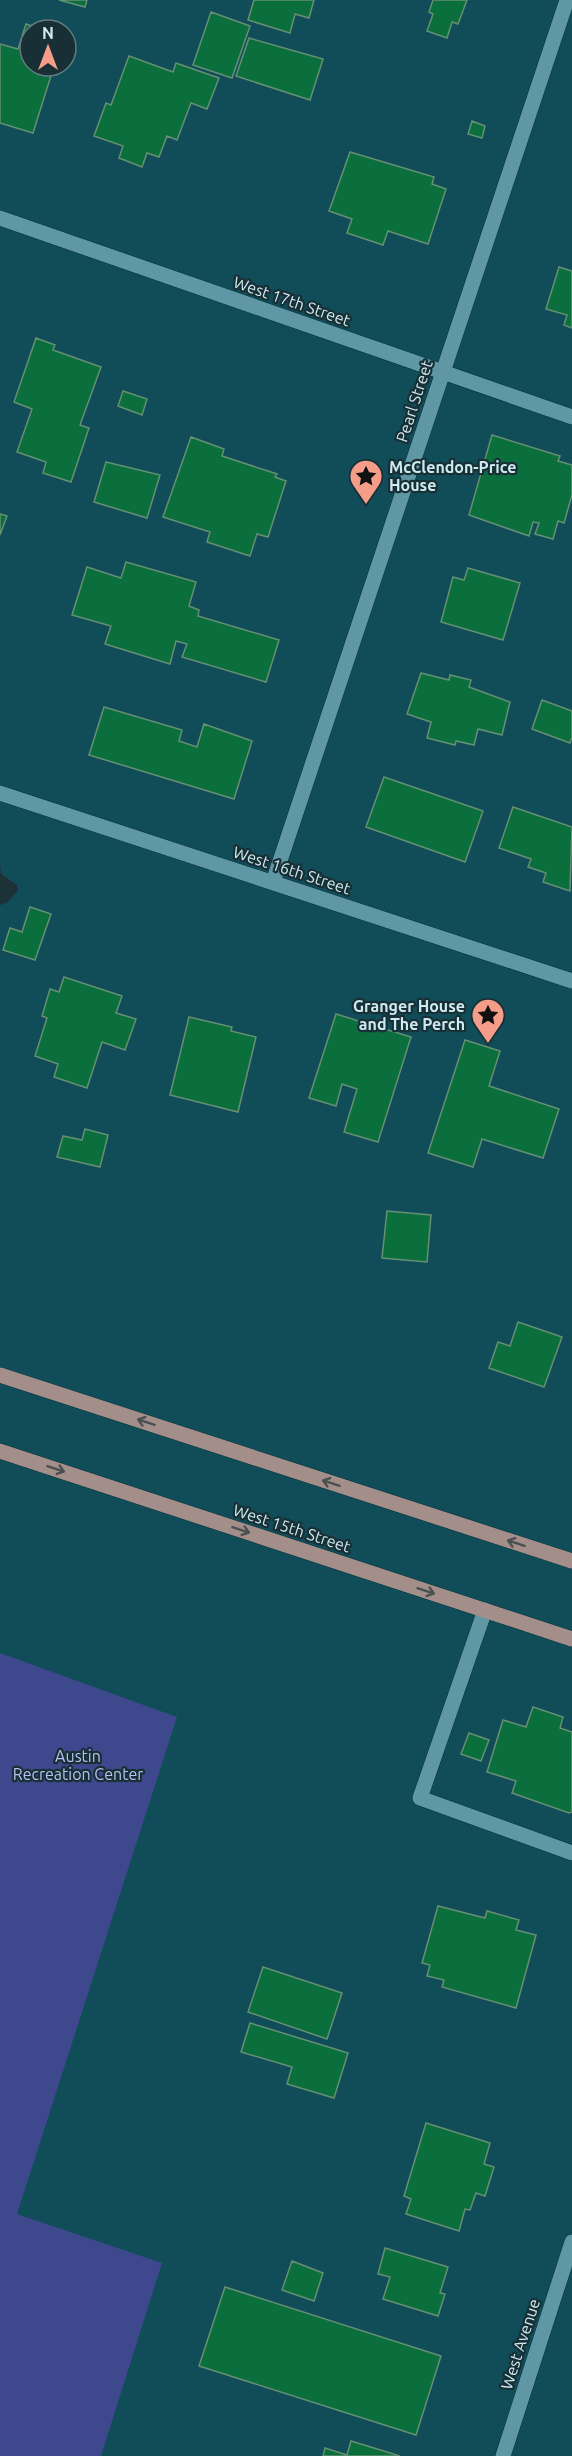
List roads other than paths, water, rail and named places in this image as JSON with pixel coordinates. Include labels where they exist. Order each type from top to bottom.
[{"type":"main road","points":[[0,1375],[572,1561]]},
{"type":"main road","name":"West 15th Street","points":[[0,1451],[572,1638]]},
{"type":"street","name":"Pearl Street","points":[[273,882],[567,0]]},
{"type":"street","name":"West 17th Street","points":[[0,218],[572,417]]},
{"type":"street","name":"West 16th Street","points":[[0,793],[572,981]]},
{"type":"street","points":[[485,1610],[420,1798],[572,1853]]},
{"type":"street","name":"West Avenue","points":[[503,2456],[572,2242]]},
{"type":"place","name":"McClendon-Price House","points":[[366,505]]},
{"type":"place","name":"Granger House and The Perch","points":[[488,1044]]},
{"type":"park label","name":"Austin Recreation Center","points":[[78,1765]]}]
